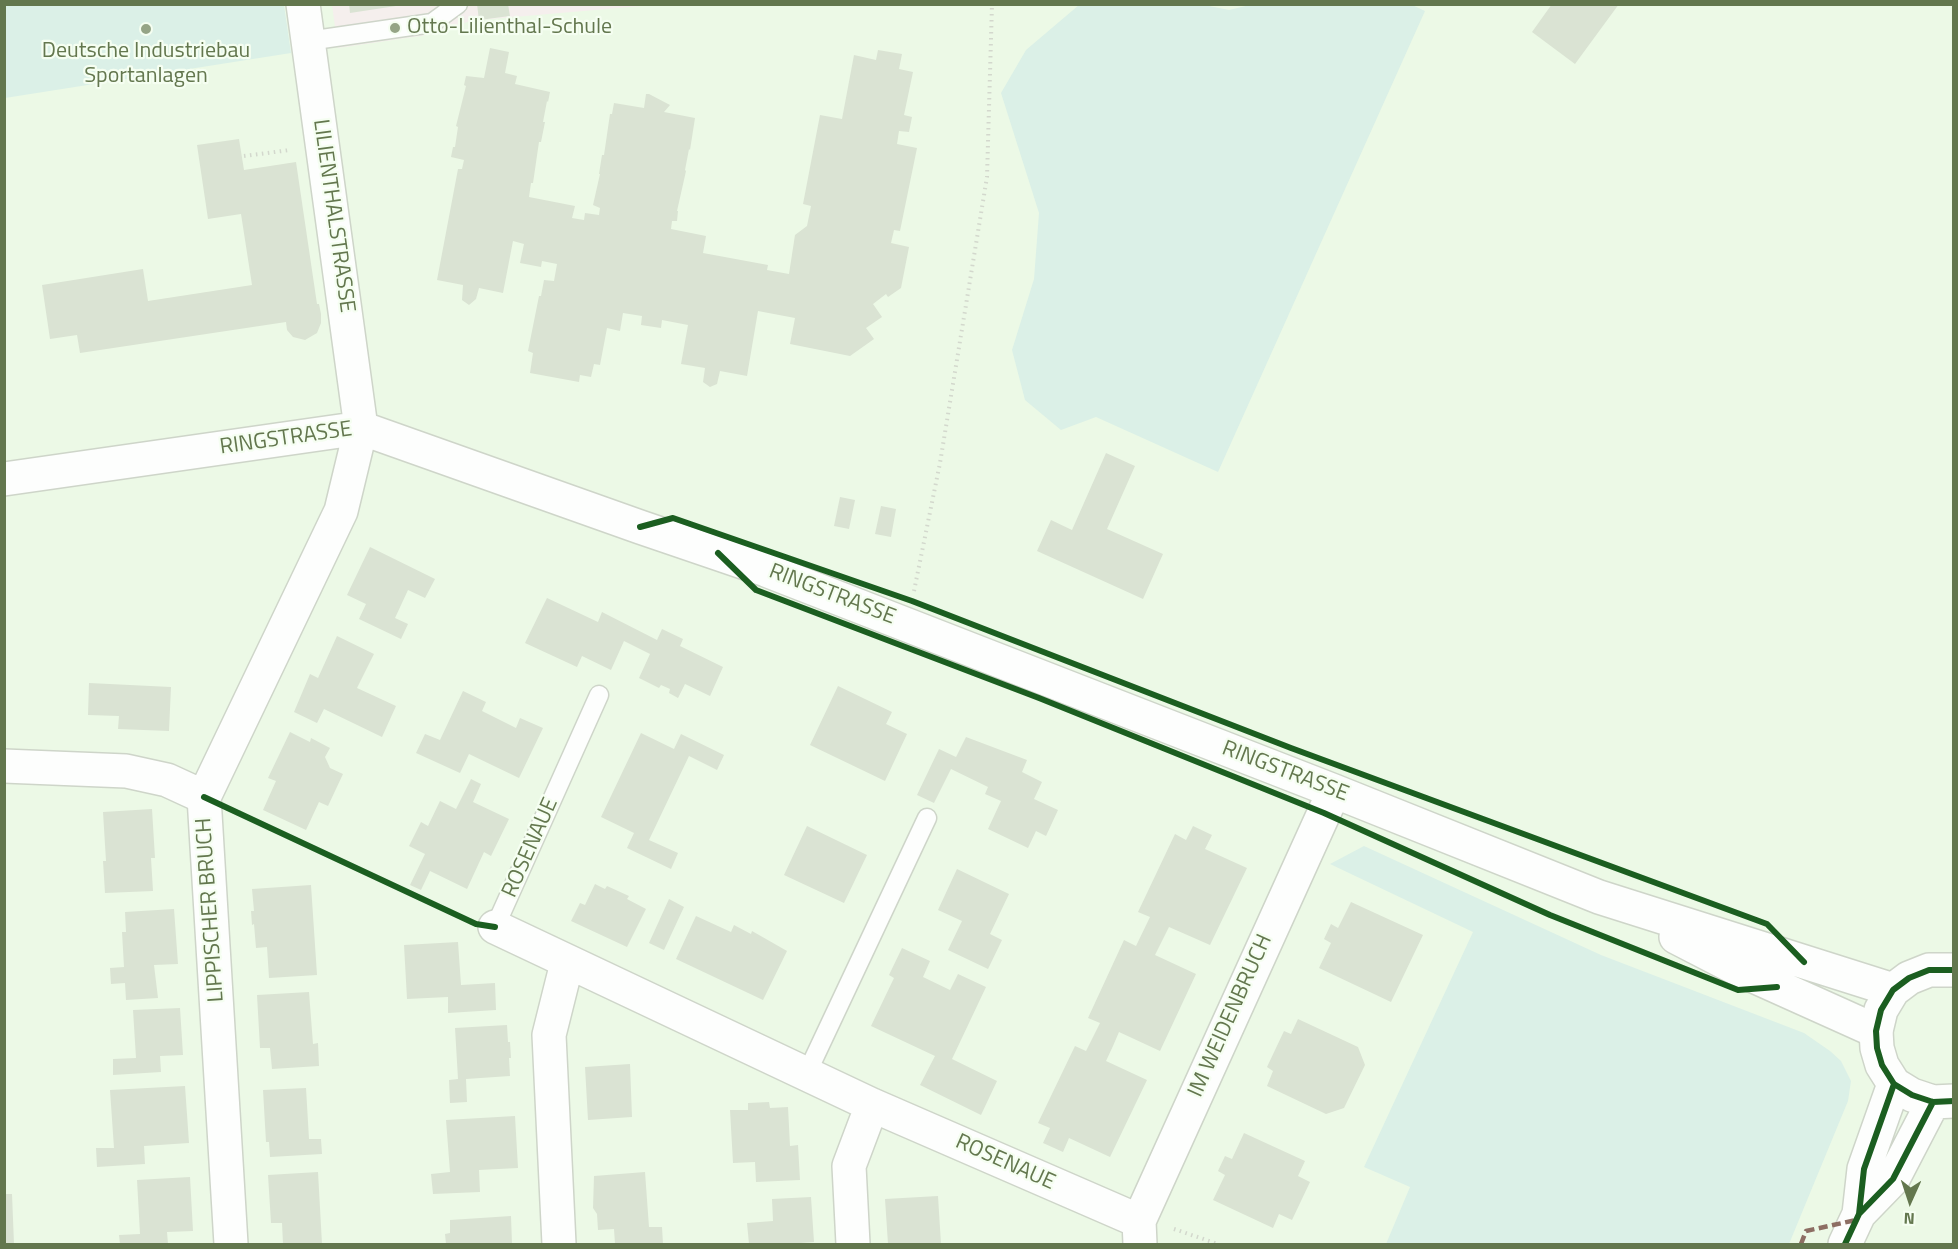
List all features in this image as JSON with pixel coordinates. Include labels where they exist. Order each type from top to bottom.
[{"type":"street","name":"LILIENTHALSTRASSE","points":[[303,4],[361,428]]},
{"type":"street","name":"RINGSTRASSE","points":[[4,479],[361,428],[766,570],[1334,791],[1599,897],[1893,990]]},
{"type":"street","name":"LIPPISCHER BRUCH","points":[[231,1245],[204,797],[341,511],[361,428]]},
{"type":"street","points":[[4,766],[126,771],[167,780],[204,797]]},
{"type":"street","name":"IM WEIDENBRUCH","points":[[1139,1233],[1334,791]]},
{"type":"street","name":"RINGSTRASSE","points":[[1599,897],[1736,968],[1876,1031]]},
{"type":"street","name":"ROSENAUE","points":[[495,927],[567,963],[807,1073],[1139,1233]]},
{"type":"street","points":[[559,1245],[549,1035],[567,963]]},
{"type":"street","points":[[1859,1214],[1893,1179],[1943,1102],[1912,1095],[1894,1084],[1882,1065],[1876,1048],[1876,1031],[1881,1010],[1893,990],[1909,978],[1929,970],[1952,967]]},
{"type":"street","points":[[1845,1245],[1859,1214],[1864,1169],[1894,1084]]},
{"type":"street","points":[[853,1245],[849,1166],[872,1105]]},
{"type":"lane","points":[[308,41],[432,23],[458,4]]},
{"type":"lane","name":"ROSENAUE","points":[[495,927],[599,695]]},
{"type":"lane","points":[[807,1073],[927,818]]},
{"type":"path","points":[[908,624],[940,463],[987,177],[992,4]]},
{"type":"path","points":[[244,156],[323,145]]},
{"type":"path","points":[[1139,1233],[1168,1227],[1218,1245]]},
{"type":"shaded area","name":"Deutsche Industriebau Sportanlagen","points":[[5,4],[284,5],[291,53],[5,98]]},
{"type":"shaded area","points":[[1254,4],[1410,4],[1425,11],[1218,472],[1096,417],[1061,430],[1025,400],[1012,350],[1034,279],[1039,213],[1001,93],[1026,50],[1079,5],[1204,5],[1229,10]]},
{"type":"shaded area","points":[[5,5],[1953,5],[1953,1244],[5,1244]]},
{"type":"shaded area","name":"Otto-Lilienthal-Schule","points":[[332,5],[653,5],[479,20],[467,22],[441,33],[338,48]]},
{"type":"shaded area","points":[[1364,846],[1601,955],[1804,1033],[1841,1061],[1851,1081],[1848,1101],[1789,1244],[1386,1244],[1410,1187],[1364,1167],[1473,932],[1330,864]]},
{"type":"building","points":[[349,4],[395,4],[396,6],[350,13]]},
{"type":"building","points":[[477,4],[508,4],[510,16],[479,20]]},
{"type":"building","points":[[1552,4],[1619,4],[1575,64],[1532,32]]},
{"type":"building","points":[[490,48],[509,52],[505,73],[517,76],[515,84],[550,92],[529,197],[575,206],[572,218],[584,220],[585,213],[599,215],[600,208],[593,205],[614,103],[644,108],[646,94],[649,94],[670,105],[664,112],[695,118],[677,221],[672,221],[671,229],[706,236],[703,253],[768,265],[767,270],[789,274],[795,235],[807,226],[811,206],[803,204],[820,115],[842,119],[854,55],[876,60],[878,50],[902,54],[899,69],[913,72],[904,115],[912,117],[909,132],[899,131],[897,144],[917,148],[900,231],[894,230],[891,243],[909,247],[901,288],[888,297],[886,294],[873,304],[882,317],[866,328],[874,339],[850,356],[790,344],[795,318],[758,311],[747,376],[720,371],[717,384],[710,387],[703,382],[705,368],[681,364],[688,325],[662,320],[661,328],[641,325],[642,316],[623,313],[620,331],[607,328],[600,365],[594,364],[591,377],[580,375],[579,382],[530,373],[533,353],[528,351],[539,296],[541,296],[544,280],[554,281],[557,264],[542,261],[541,267],[520,263],[524,244],[513,241],[503,293],[479,288],[476,299],[469,305],[462,300],[463,285],[437,280],[458,169],[462,169],[464,160],[451,157],[453,147],[455,147],[458,127],[456,126],[466,86],[464,85],[466,76],[484,78]]},
{"type":"building","points":[[239,139],[244,170],[296,162],[317,304],[319,304],[321,314],[321,323],[317,333],[305,340],[293,337],[287,330],[286,322],[80,353],[77,335],[50,339],[42,285],[143,269],[148,301],[252,285],[241,214],[208,219],[197,145]]},
{"type":"building","points":[[1106,453],[1135,466],[1107,529],[1163,554],[1143,599],[1037,551],[1051,520],[1072,530]]},
{"type":"building","points":[[840,497],[855,500],[849,529],[834,526]]},
{"type":"building","points":[[881,506],[896,509],[891,537],[875,534]]},
{"type":"building","points":[[370,547],[435,579],[425,598],[408,590],[395,618],[408,624],[401,639],[359,619],[366,604],[347,595]]},
{"type":"building","points":[[547,598],[598,622],[602,612],[657,640],[662,629],[683,639],[680,646],[723,667],[710,696],[685,684],[678,698],[669,693],[670,689],[661,685],[659,688],[639,678],[650,654],[624,641],[611,670],[582,656],[577,667],[525,643]]},
{"type":"building","points":[[337,636],[374,654],[357,688],[396,706],[382,737],[324,709],[317,723],[294,712],[310,674],[318,678]]},
{"type":"building","points":[[89,683],[171,687],[169,731],[118,729],[119,716],[88,715]]},
{"type":"building","points":[[838,686],[892,712],[886,724],[907,734],[885,781],[810,745]]},
{"type":"building","points":[[463,691],[486,702],[482,711],[516,728],[520,718],[543,728],[519,778],[469,754],[460,773],[416,753],[425,734],[440,740]]},
{"type":"building","points":[[290,732],[310,742],[311,738],[330,748],[325,757],[330,768],[343,774],[328,806],[319,802],[306,830],[263,810],[276,781],[268,778]]},
{"type":"building","points":[[641,733],[674,749],[681,734],[724,755],[717,770],[689,756],[649,840],[678,853],[671,869],[627,848],[634,833],[601,817]]},
{"type":"building","points":[[966,737],[1027,760],[1022,772],[1042,782],[1034,799],[1058,810],[1046,836],[1036,831],[1028,848],[988,829],[1001,801],[985,794],[988,787],[951,769],[934,803],[917,795],[939,749],[956,757]]},
{"type":"building","points":[[471,779],[481,784],[473,802],[509,819],[491,856],[484,852],[467,889],[430,871],[421,890],[410,885],[425,854],[409,846],[421,822],[428,826],[440,801],[456,809]]},
{"type":"building","points":[[152,809],[155,858],[151,858],[153,891],[105,893],[103,812]]},
{"type":"building","points":[[807,826],[867,855],[844,903],[784,875]]},
{"type":"building","points":[[1193,826],[1212,835],[1205,849],[1247,868],[1210,945],[1169,927],[1155,955],[1196,974],[1160,1051],[1119,1032],[1106,1061],[1147,1080],[1110,1157],[1069,1138],[1063,1152],[1043,1143],[1050,1128],[1038,1123],[1075,1046],[1086,1051],[1100,1023],[1088,1018],[1124,940],[1136,946],[1150,917],[1138,912],[1175,834],[1186,840]]},
{"type":"building","points":[[957,869],[1009,894],[990,934],[1002,940],[988,969],[948,950],[962,921],[938,910]]},
{"type":"building","points":[[595,884],[605,889],[607,886],[629,896],[627,899],[646,909],[627,947],[571,921],[580,903],[585,905]]},
{"type":"building","points":[[311,885],[317,975],[269,978],[267,947],[256,948],[251,911],[254,911],[252,889]]},
{"type":"building","points":[[669,899],[684,907],[664,950],[649,943]]},
{"type":"building","points":[[1351,902],[1423,935],[1391,1002],[1319,968],[1331,943],[1324,939],[1331,924],[1338,928]]},
{"type":"building","points":[[174,909],[178,964],[154,965],[158,998],[126,1000],[125,983],[111,984],[110,968],[124,967],[122,932],[126,932],[125,912]]},
{"type":"building","points":[[696,916],[731,932],[734,925],[751,934],[752,931],[787,951],[763,1000],[676,959]]},
{"type":"building","points":[[458,942],[461,985],[495,983],[496,1010],[448,1013],[448,997],[407,999],[404,945]]},
{"type":"building","points":[[902,948],[930,961],[923,977],[950,990],[958,974],[986,987],[952,1059],[997,1081],[981,1115],[920,1085],[935,1056],[871,1026],[894,978],[889,975]]},
{"type":"building","points":[[309,992],[313,1044],[318,1043],[319,1066],[272,1069],[270,1048],[260,1048],[257,995]]},
{"type":"building","points":[[180,1008],[183,1055],[160,1056],[161,1072],[113,1075],[113,1059],[136,1058],[133,1010]]},
{"type":"building","points":[[1298,1019],[1358,1047],[1365,1065],[1344,1108],[1326,1114],[1267,1086],[1273,1071],[1267,1067],[1284,1031],[1291,1034]]},
{"type":"building","points":[[507,1025],[511,1058],[509,1058],[510,1076],[466,1079],[467,1102],[450,1103],[449,1080],[458,1079],[455,1028]]},
{"type":"building","points":[[630,1064],[632,1117],[588,1120],[585,1067]]},
{"type":"building","points":[[185,1086],[189,1143],[144,1146],[145,1164],[97,1167],[96,1148],[114,1148],[110,1090]]},
{"type":"building","points":[[306,1088],[309,1139],[321,1139],[322,1154],[270,1157],[269,1142],[266,1142],[263,1090]]},
{"type":"building","points":[[769,1102],[770,1108],[788,1107],[790,1146],[798,1145],[800,1180],[756,1182],[755,1162],[733,1163],[730,1110],[748,1110],[748,1103]]},
{"type":"building","points":[[515,1116],[518,1168],[479,1170],[480,1192],[433,1194],[431,1174],[450,1172],[446,1120]]},
{"type":"building","points":[[1244,1133],[1305,1161],[1298,1176],[1310,1182],[1292,1220],[1279,1214],[1273,1228],[1213,1200],[1225,1175],[1218,1171],[1225,1156],[1232,1159]]},
{"type":"building","points":[[318,1172],[322,1244],[283,1244],[282,1223],[271,1223],[268,1175]]},
{"type":"building","points":[[645,1172],[649,1227],[662,1227],[663,1244],[615,1244],[614,1229],[598,1230],[597,1214],[593,1208],[594,1176]]},
{"type":"building","points":[[190,1177],[193,1231],[167,1232],[168,1244],[120,1244],[119,1235],[140,1234],[137,1180]]},
{"type":"building","points":[[4,1194],[12,1194],[14,1244],[4,1244]]},
{"type":"building","points":[[938,1196],[941,1244],[888,1244],[885,1199]]},
{"type":"building","points":[[811,1197],[814,1242],[749,1244],[747,1223],[773,1221],[772,1199]]},
{"type":"building","points":[[511,1216],[512,1244],[446,1244],[445,1234],[450,1233],[450,1220]]},
{"type":"marked path","points":[[1801,1244],[1806,1231],[1856,1220]]},
{"type":"cycle path","points":[[640,527],[673,518],[912,601],[1291,748],[1767,924],[1804,962]]},
{"type":"cycle path","points":[[718,553],[756,590],[1039,698],[1324,813],[1550,915],[1738,990],[1777,987]]},
{"type":"cycle path","points":[[204,797],[476,924],[495,927]]},
{"type":"cycle path","points":[[1954,970],[1929,970],[1909,978],[1893,990],[1881,1010],[1876,1031],[1877,1048],[1882,1065],[1894,1084],[1912,1095],[1933,1102],[1954,1101]]},
{"type":"cycle path","points":[[1859,1214],[1864,1169],[1894,1084]]},
{"type":"cycle path","points":[[1845,1244],[1859,1214],[1893,1179],[1933,1102]]},
{"type":"place","name":"Otto-Lilienthal-Schule","points":[[395,28]]},
{"type":"place","name":"Deutsche Industriebau Sportanlagen","points":[[146,29]]}]
